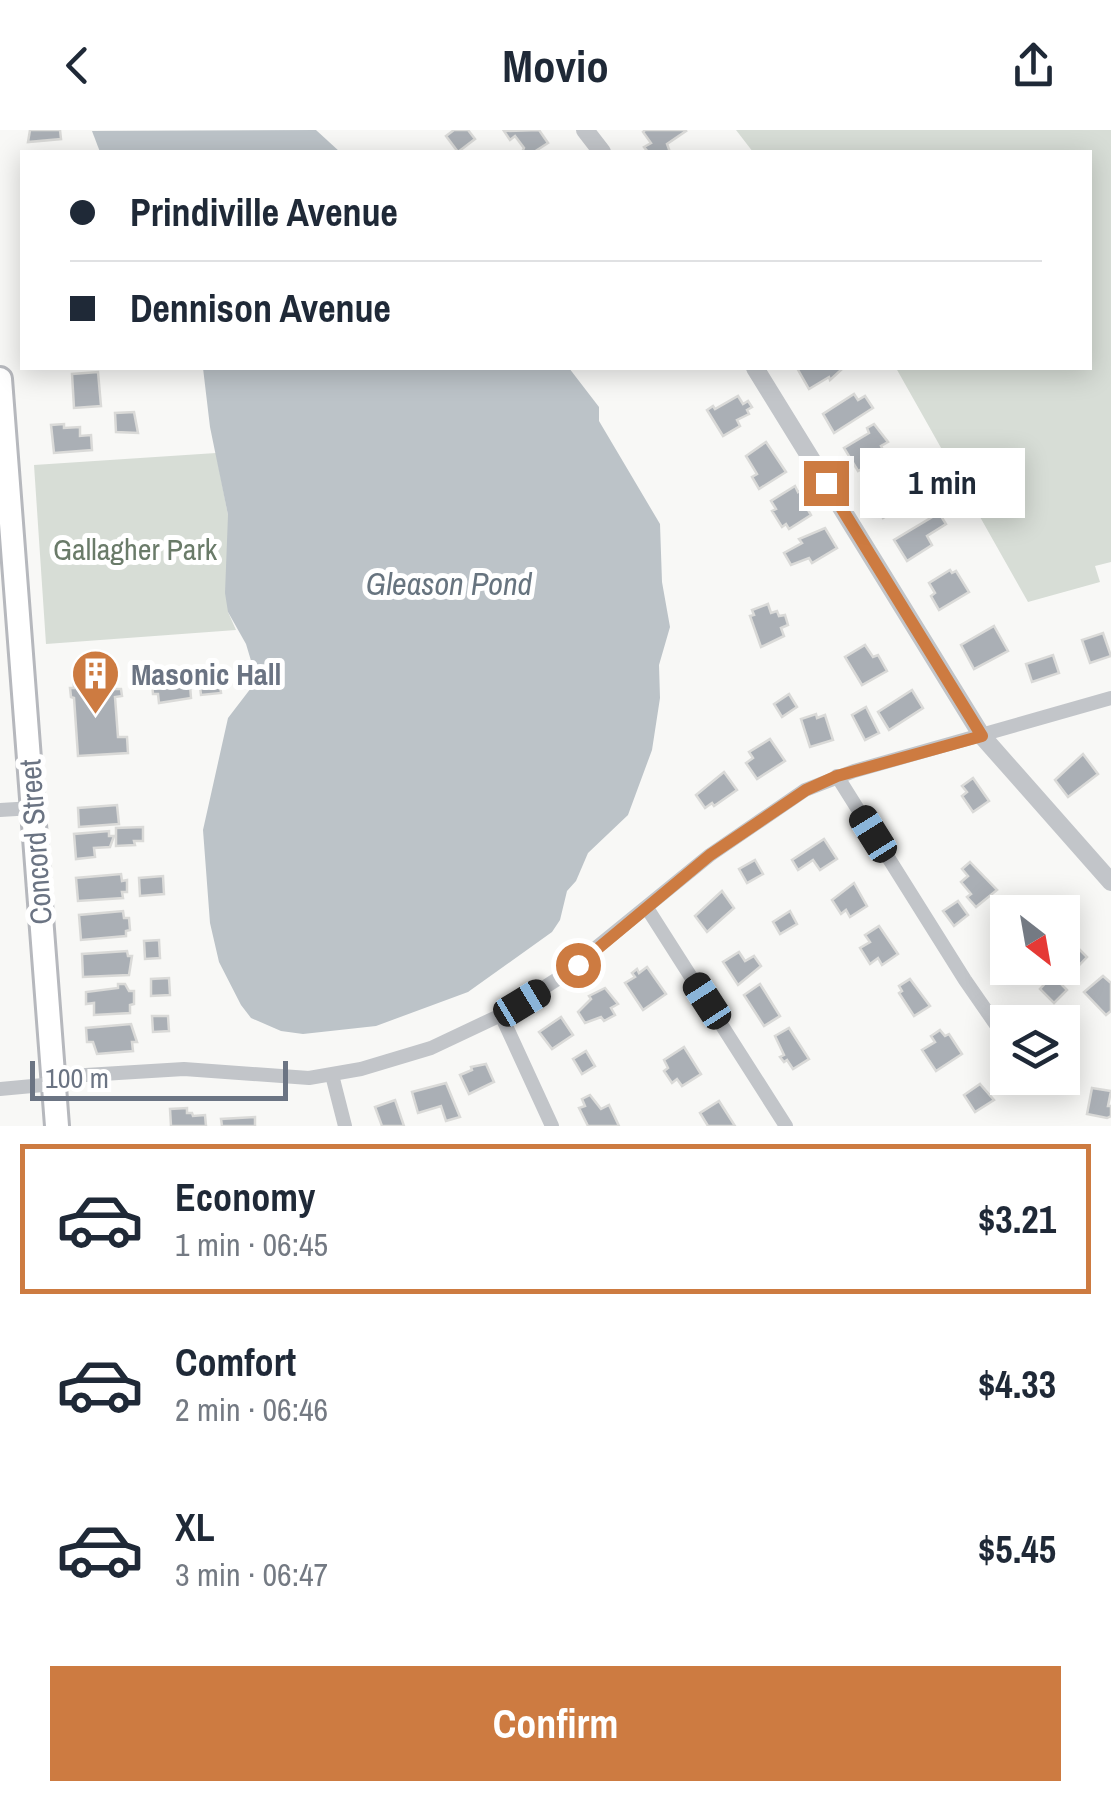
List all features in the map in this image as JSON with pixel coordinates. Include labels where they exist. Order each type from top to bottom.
[{"type":"main road","name":"Concord Street","points":[[0,378],[5,521],[33,808],[57,1126]]},
{"type":"street","points":[[585,130],[600,150]]},
{"type":"street","points":[[757,370],[982,736],[1111,882]]},
{"type":"street","points":[[0,1089],[169,1069],[288,1078],[332,1076],[431,1048],[501,1015],[578,965],[731,840],[806,790],[837,776],[1111,698]]},
{"type":"street","points":[[837,776],[990,1017]]},
{"type":"street","points":[[0,810],[33,808]]},
{"type":"street","points":[[647,908],[786,1126]]},
{"type":"street","points":[[501,1015],[552,1126]]},
{"type":"street","points":[[332,1076],[345,1126]]},
{"type":"green space","points":[[736,130],[1111,130],[1111,562],[1095,566],[1100,582],[1028,602],[897,370],[1092,370],[1092,150],[751,150]]},
{"type":"green space","name":"Gallagher Park","points":[[216,453],[228,515],[228,612],[236,630],[46,644],[34,465]]},
{"type":"water","points":[[316,130],[338,150],[99,150],[92,131]]},
{"type":"water","name":"Gleason Pond","points":[[203,370],[571,370],[599,407],[599,421],[660,524],[662,582],[670,627],[659,665],[660,698],[652,750],[628,815],[588,853],[576,881],[567,891],[560,920],[552,932],[468,992],[376,1026],[303,1034],[281,1031],[251,1018],[219,962],[210,923],[203,830],[228,718],[251,688],[255,674],[246,644],[228,612],[228,515]]},
{"type":"building","points":[[30,130],[60,130],[61,139],[28,142]]},
{"type":"building","points":[[454,130],[468,130],[475,139],[456,150],[446,136]]},
{"type":"building","points":[[539,130],[548,143],[537,150],[523,150],[515,136],[510,140],[504,131]]},
{"type":"building","points":[[686,131],[667,144],[669,150],[646,150],[644,147],[651,143],[643,132]]},
{"type":"building","points":[[798,370],[841,370],[830,380],[829,377],[809,389]]},
{"type":"building","points":[[98,372],[101,406],[74,408],[72,374]]},
{"type":"building","points":[[854,394],[858,400],[865,396],[873,408],[834,433],[823,414]]},
{"type":"building","points":[[738,396],[743,404],[748,401],[752,407],[747,410],[749,414],[737,420],[740,426],[723,436],[707,410]]},
{"type":"building","points":[[134,412],[138,433],[116,432],[115,413]]},
{"type":"building","points":[[64,424],[64,428],[80,427],[80,436],[91,435],[92,450],[54,453],[51,425]]},
{"type":"building","points":[[874,424],[888,442],[881,446],[886,455],[858,471],[844,448],[869,433],[867,428]]},
{"type":"building","points":[[766,442],[786,472],[759,489],[752,477],[757,474],[746,456]]},
{"type":"building","points":[[908,473],[917,497],[883,518],[870,496],[876,493],[873,489]]},
{"type":"building","points":[[795,486],[798,492],[802,489],[812,506],[808,510],[811,515],[789,529],[786,524],[782,527],[771,501]]},
{"type":"building","points":[[939,513],[946,524],[927,536],[932,545],[907,561],[894,540]]},
{"type":"building","points":[[825,528],[837,548],[812,563],[809,558],[791,565],[784,553],[802,543],[799,539]]},
{"type":"building","points":[[950,570],[956,571],[969,592],[939,610],[929,583]]},
{"type":"building","points":[[768,604],[771,613],[785,615],[788,625],[781,628],[784,636],[761,647],[750,616],[754,615],[752,610]]},
{"type":"building","points":[[994,626],[1008,651],[974,669],[961,645]]},
{"type":"building","points":[[1103,633],[1111,656],[1090,663],[1082,640]]},
{"type":"building","points":[[865,645],[873,657],[878,655],[887,671],[862,685],[845,657]]},
{"type":"building","points":[[1053,655],[1059,673],[1032,682],[1026,664]]},
{"type":"building","points":[[218,668],[221,693],[201,695],[198,670]]},
{"type":"building","name":"Masonic Hall","points":[[112,672],[114,689],[121,689],[122,696],[115,697],[118,737],[127,737],[128,753],[78,756],[70,688],[74,688],[73,674]]},
{"type":"building","points":[[157,672],[189,672],[191,698],[159,703],[152,682],[158,681]]},
{"type":"building","points":[[912,690],[923,708],[889,730],[878,712]]},
{"type":"building","points":[[789,694],[797,707],[782,717],[774,704]]},
{"type":"building","points":[[866,707],[879,733],[865,740],[852,715]]},
{"type":"building","points":[[816,714],[817,718],[825,715],[833,740],[810,747],[801,719]]},
{"type":"building","points":[[770,739],[785,761],[757,779],[746,763],[753,758],[749,752]]},
{"type":"building","points":[[1083,754],[1098,774],[1068,797],[1055,780]]},
{"type":"building","points":[[724,772],[737,790],[705,808],[696,795]]},
{"type":"building","points":[[973,778],[989,801],[973,812],[962,796],[967,792],[962,786]]},
{"type":"building","points":[[117,805],[119,824],[79,827],[78,808]]},
{"type":"building","points":[[143,827],[143,841],[116,846],[116,828]]},
{"type":"building","points":[[109,831],[109,836],[114,836],[110,847],[94,848],[95,857],[76,859],[74,834]]},
{"type":"building","points":[[824,839],[837,859],[820,870],[813,860],[798,870],[792,860]]},
{"type":"building","points":[[755,860],[763,874],[747,883],[739,869]]},
{"type":"building","points":[[970,862],[997,890],[976,907],[961,882],[968,876],[962,869]]},
{"type":"building","points":[[121,874],[122,881],[127,880],[123,898],[78,901],[76,878]]},
{"type":"building","points":[[163,876],[164,894],[140,896],[139,878]]},
{"type":"building","points":[[854,883],[867,906],[850,917],[846,910],[841,914],[832,900]]},
{"type":"building","points":[[722,891],[734,908],[707,932],[695,916]]},
{"type":"building","points":[[958,901],[968,915],[954,926],[943,911]]},
{"type":"building","points":[[123,911],[124,918],[129,918],[126,936],[81,940],[79,915]]},
{"type":"building","points":[[790,911],[797,924],[780,934],[773,922]]},
{"type":"building","points":[[879,926],[898,954],[882,965],[878,958],[870,964],[860,948],[870,942],[865,935]]},
{"type":"building","points":[[159,940],[160,958],[145,959],[144,941]]},
{"type":"building","points":[[127,951],[132,956],[129,975],[83,977],[82,954]]},
{"type":"building","points":[[739,952],[745,961],[754,956],[761,966],[738,985],[723,962]]},
{"type":"building","points":[[647,967],[666,994],[643,1010],[625,983],[635,977],[632,973],[637,969],[639,973]]},
{"type":"building","points":[[1103,976],[1111,983],[1111,1011],[1106,1015],[1084,992]]},
{"type":"building","points":[[169,978],[170,995],[151,996],[151,979]]},
{"type":"building","points":[[910,979],[930,1006],[914,1016],[899,993],[899,986]]},
{"type":"building","points":[[118,984],[134,991],[130,1013],[94,1015],[94,1003],[86,1004],[86,992],[118,988]]},
{"type":"building","points":[[760,984],[780,1016],[764,1026],[744,995]]},
{"type":"building","points":[[1044,985],[1062,985],[1067,990],[1054,1003],[1040,989]]},
{"type":"building","points":[[605,988],[618,1004],[611,1008],[615,1015],[585,1023],[578,1012],[591,999],[589,996]]},
{"type":"building","points":[[152,1016],[168,1016],[169,1031],[153,1032]]},
{"type":"building","points":[[561,1017],[573,1035],[552,1049],[539,1032]]},
{"type":"building","points":[[131,1024],[137,1042],[132,1042],[133,1051],[97,1054],[93,1042],[87,1042],[86,1028]]},
{"type":"building","points":[[789,1028],[809,1059],[793,1069],[780,1057],[784,1055],[775,1036]]},
{"type":"building","points":[[940,1030],[945,1036],[949,1034],[962,1054],[936,1071],[922,1050],[935,1042],[931,1036]]},
{"type":"building","points":[[684,1047],[701,1074],[682,1086],[677,1079],[672,1083],[664,1071],[668,1068],[664,1060]]},
{"type":"building","points":[[586,1051],[595,1066],[582,1074],[573,1059]]},
{"type":"building","points":[[486,1064],[494,1082],[469,1094],[460,1075],[472,1070],[471,1067]]},
{"type":"building","points":[[446,1083],[460,1117],[446,1121],[441,1106],[418,1113],[412,1092]]},
{"type":"building","points":[[980,1084],[994,1100],[975,1112],[964,1095]]},
{"type":"building","points":[[1092,1088],[1111,1091],[1111,1116],[1087,1114]]},
{"type":"building","points":[[590,1095],[601,1109],[609,1105],[619,1126],[588,1126],[579,1108],[585,1106],[582,1099]]},
{"type":"building","points":[[395,1100],[404,1126],[382,1126],[375,1107]]},
{"type":"building","points":[[719,1101],[735,1126],[708,1126],[700,1113]]},
{"type":"building","points":[[187,1108],[193,1116],[205,1115],[206,1126],[171,1126],[170,1109]]},
{"type":"building","points":[[255,1117],[255,1126],[222,1126],[221,1119]]},
{"type":"place","name":"Masonic Hall","points":[[96,716]]},
{"type":"route","points":[[578,965],[710,855],[806,790],[837,776],[982,736],[826,483]]}]
